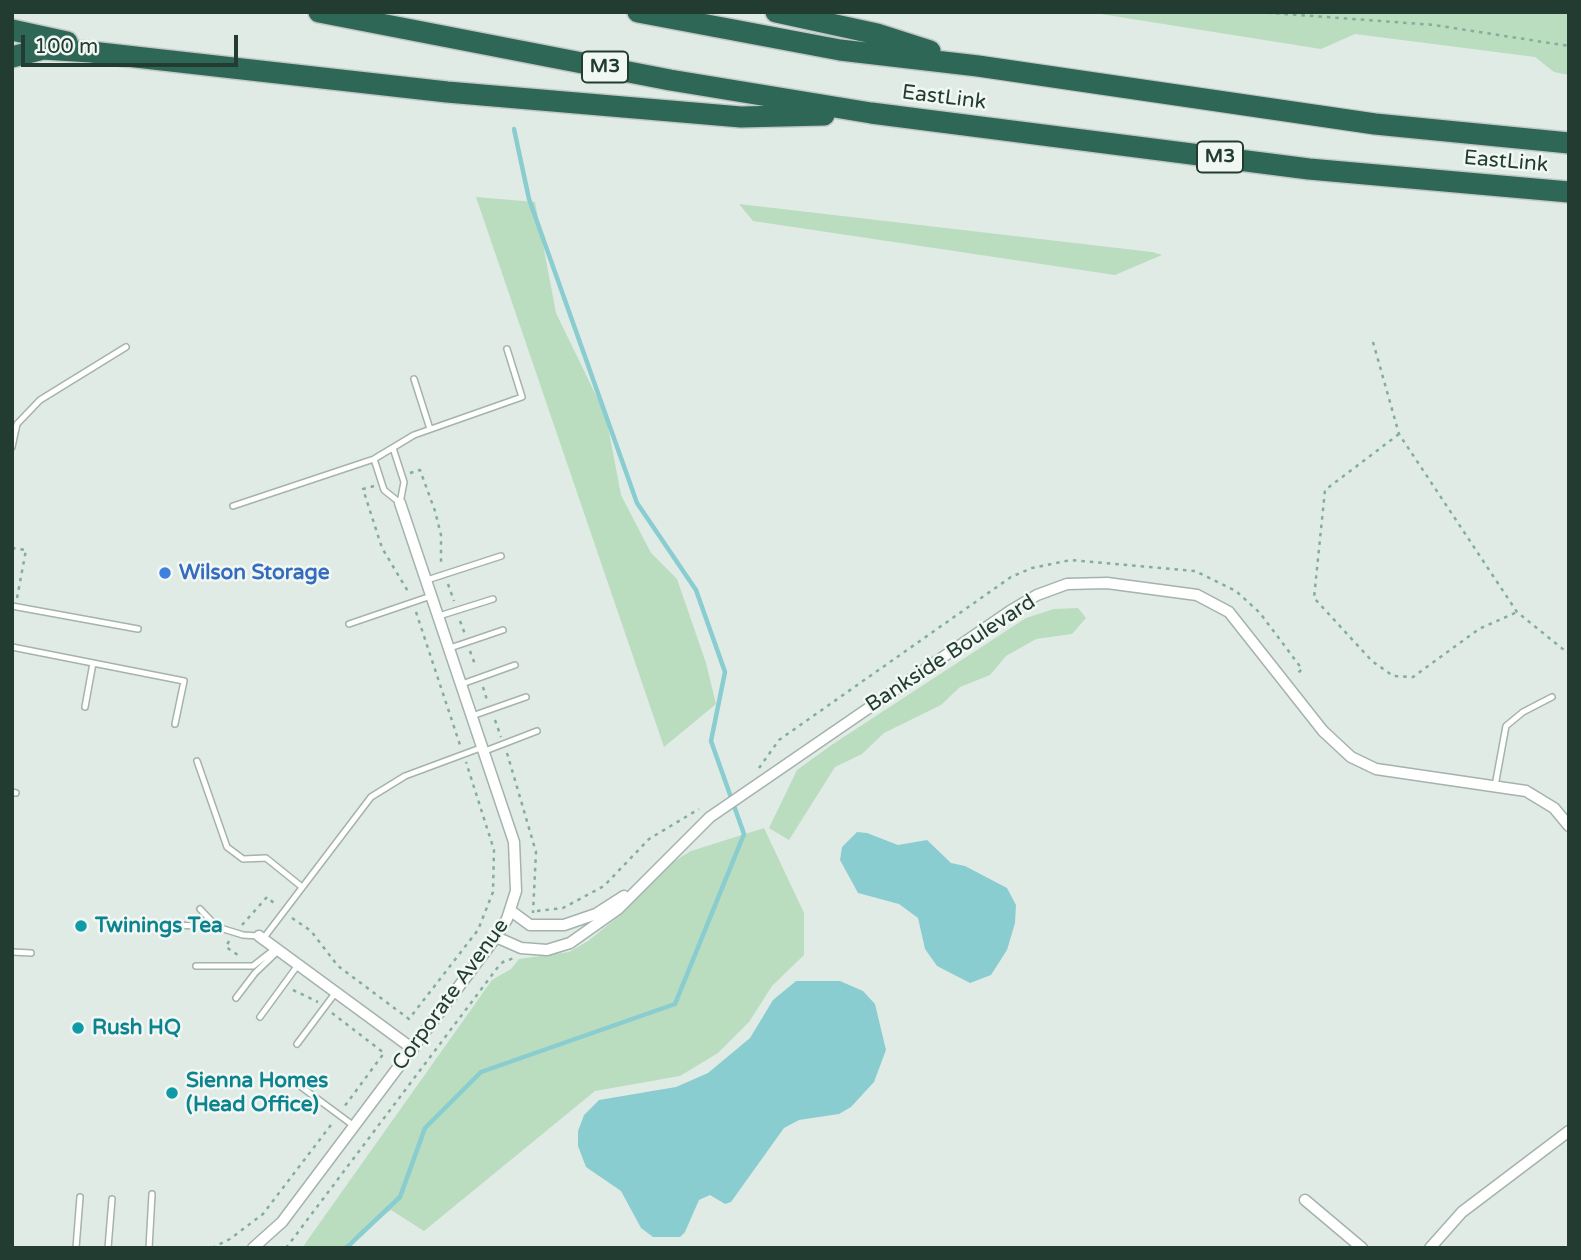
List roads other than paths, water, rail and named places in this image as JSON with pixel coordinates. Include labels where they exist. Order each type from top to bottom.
[{"type":"highway","name":"EastLink","points":[[319,12],[670,80],[871,113],[1309,169],[1569,192]]},
{"type":"highway","name":"EastLink","points":[[638,12],[840,50],[978,66],[1375,124],[1569,143]]},
{"type":"highway","points":[[776,12],[877,34],[978,66]]},
{"type":"highway","points":[[12,30],[56,38],[92,52]]},
{"type":"highway","points":[[12,57],[43,49],[92,52],[332,81],[741,117],[871,113]]},
{"type":"street","name":"Corporate Avenue","points":[[253,1248],[282,1222],[496,937],[511,911],[517,883],[514,842],[400,503]]},
{"type":"street","name":"Bankside Boulevard","points":[[496,937],[521,948],[547,950],[570,943],[618,909],[710,817],[1010,611],[1037,595],[1067,584],[1107,583],[1198,595],[1229,612],[1323,731],[1351,757],[1376,769],[1526,791],[1554,808],[1569,826]]},
{"type":"street","name":"Bankside Boulevard","points":[[511,911],[530,925],[564,925],[596,914],[638,888]]},
{"type":"street","points":[[261,937],[413,1049]]},
{"type":"street","points":[[1430,1248],[1462,1212],[1569,1131]]},
{"type":"street","points":[[1305,1200],[1362,1248]]},
{"type":"lane","points":[[12,447],[17,424],[40,400],[126,347]]},
{"type":"lane","points":[[233,506],[374,459],[430,429],[522,397],[507,349]]},
{"type":"lane","points":[[414,379],[430,429]]},
{"type":"lane","points":[[374,459],[384,490],[400,503],[404,482],[393,447]]},
{"type":"lane","points":[[427,580],[500,556]]},
{"type":"lane","points":[[349,624],[431,596]]},
{"type":"lane","points":[[439,616],[493,599]]},
{"type":"lane","points":[[14,607],[138,629]]},
{"type":"lane","points":[[449,648],[503,630]]},
{"type":"lane","points":[[12,647],[184,681],[175,724]]},
{"type":"lane","points":[[85,707],[93,663]]},
{"type":"lane","points":[[461,684],[515,665]]},
{"type":"lane","points":[[472,716],[526,697]]},
{"type":"lane","points":[[1495,786],[1506,726],[1523,712],[1552,697]]},
{"type":"lane","points":[[156,924],[217,927],[261,937],[371,797],[405,776],[537,731]]},
{"type":"lane","points":[[197,761],[227,847],[243,859],[266,858],[302,887]]},
{"type":"lane","points":[[200,909],[217,927]]},
{"type":"lane","points":[[196,966],[253,966],[278,949]]},
{"type":"lane","points":[[236,998],[278,949]]},
{"type":"lane","points":[[12,951],[32,953]]},
{"type":"lane","points":[[260,1017],[299,965]]},
{"type":"lane","points":[[297,1044],[336,992]]},
{"type":"lane","points":[[296,1083],[354,1126]]},
{"type":"lane","points":[[149,1248],[152,1194]]},
{"type":"lane","points":[[76,1248],[80,1197]]},
{"type":"lane","points":[[108,1248],[112,1199]]},
{"type":"water","points":[[857,832],[898,845],[927,840],[951,863],[965,866],[1007,888],[1016,905],[1015,923],[1007,950],[991,975],[970,983],[937,966],[925,949],[918,918],[899,904],[858,893],[840,860],[842,847]]},
{"type":"water","points":[[796,981],[840,981],[863,991],[875,1004],[886,1050],[874,1082],[851,1107],[839,1114],[799,1120],[784,1128],[731,1202],[725,1204],[710,1195],[699,1200],[685,1232],[680,1237],[653,1237],[641,1228],[621,1191],[586,1167],[578,1146],[578,1131],[584,1115],[599,1100],[676,1087],[708,1073],[750,1038],[773,1000]]},
{"type":"waterway","points":[[346,1248],[400,1197],[425,1128],[481,1072],[675,1004],[744,834],[711,741],[725,672],[696,590],[637,503],[529,199],[514,129]]},
{"type":"place","name":"Wilson Storage","points":[[165,573]]},
{"type":"place","name":"Twinings Tea","points":[[81,926]]},
{"type":"place","name":"Rush HQ","points":[[78,1028]]},
{"type":"place","name":"Sienna Homes (Head Office)","points":[[172,1093]]}]
